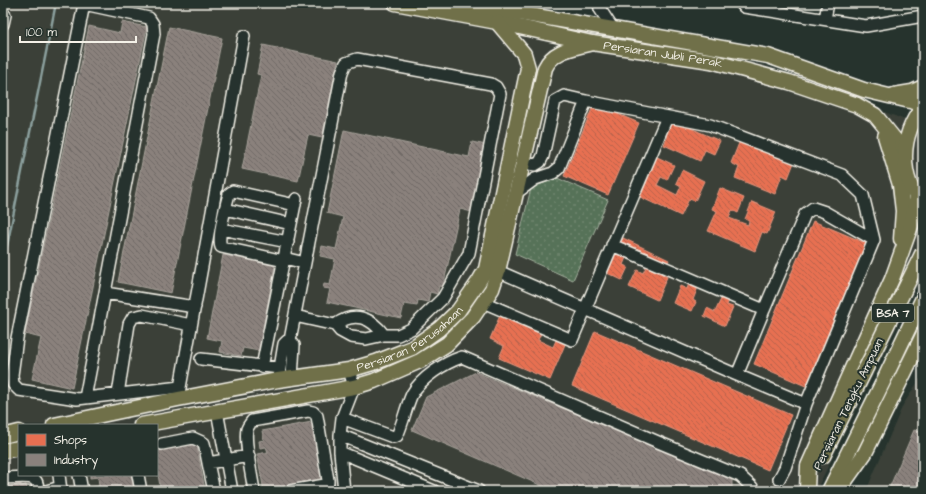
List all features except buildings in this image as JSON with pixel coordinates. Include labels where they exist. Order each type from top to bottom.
[{"type":"main road","name":"Persiaran Jubli Perak","points":[[395,3],[497,22],[592,43],[711,62],[789,82],[858,105],[875,115],[897,142],[904,158]]},
{"type":"main road","name":"Persiaran Jubli Perak","points":[[459,3],[613,28],[768,56],[864,90],[914,102],[923,100]]},
{"type":"main road","name":"Persiaran Perusahaan","points":[[58,424],[179,393],[283,376],[349,370],[376,362],[412,348],[439,329],[458,311],[480,281],[486,269],[528,68],[524,54],[497,22]]},
{"type":"main road","name":"Persiaran Perusahaan","points":[[146,424],[354,387],[374,381],[420,361],[447,344],[473,317],[492,289],[498,271],[516,193],[529,164],[545,68],[554,56],[564,50],[592,43]]},
{"type":"main road","points":[[887,96],[912,92],[923,87]]},
{"type":"main road","points":[[806,490],[808,466],[892,279],[920,202],[908,179],[904,158],[907,136],[915,116],[923,107]]},
{"type":"main road","points":[[868,111],[886,138],[900,185],[903,211],[900,258]]},
{"type":"main road","points":[[892,279],[920,252],[923,252]]},
{"type":"main road","name":"Persiaran Tengku Ampuan","points":[[806,490],[923,252]]},
{"type":"main road","name":"Persiaran Tengku Ampuan","points":[[829,491],[923,298]]},
{"type":"main road","points":[[835,491],[843,484],[865,453],[923,335]]},
{"type":"main road","points":[[3,436],[18,432]]},
{"type":"main road","points":[[3,451],[18,448]]},
{"type":"street","points":[[599,3],[600,9],[613,28]]},
{"type":"street","points":[[741,3],[744,7],[866,26],[923,16]]},
{"type":"street","points":[[826,19],[828,3]]},
{"type":"street","points":[[85,398],[154,34],[154,24],[149,18],[84,4],[19,330],[12,375],[13,384],[19,390],[77,399],[118,394],[179,393],[244,36]]},
{"type":"street","points":[[201,358],[262,367],[283,376],[294,345],[290,340],[342,72],[346,63],[357,59],[492,84],[500,94],[469,253],[443,298],[411,328],[398,335],[384,335],[366,340],[352,337],[340,331],[335,325],[295,316]]},
{"type":"street","points":[[535,179],[529,164],[540,162],[543,156],[555,101],[564,96],[710,125],[842,175],[863,194],[874,240],[806,404],[785,468],[779,479]]},
{"type":"street","points":[[516,193],[535,179],[554,173],[559,168],[586,101]]},
{"type":"street","points":[[483,302],[572,340],[667,117]]},
{"type":"street","points":[[262,367],[284,259],[288,242],[291,224],[296,202],[233,191],[229,194],[221,229],[220,247],[284,259],[305,263]]},
{"type":"street","points":[[737,375],[805,214],[813,208],[824,212],[874,240]]},
{"type":"street","points":[[225,209],[291,224]]},
{"type":"street","points":[[221,229],[288,242]]},
{"type":"street","points":[[612,245],[764,310]]},
{"type":"street","points":[[498,271],[806,404]]},
{"type":"street","points":[[105,293],[195,307]]},
{"type":"street","points":[[118,394],[129,324],[133,317],[142,315],[192,325]]},
{"type":"street","points":[[335,325],[341,321],[351,318],[368,319],[377,326],[384,335]]},
{"type":"street","points":[[342,418],[393,437],[397,436],[412,395],[421,382],[451,361],[462,357],[740,476],[752,487],[752,491]]},
{"type":"street","points":[[344,491],[340,452],[340,435],[342,418],[354,387],[349,370]]},
{"type":"street","points":[[217,411],[232,491]]},
{"type":"street","points":[[254,491],[246,431],[248,426],[252,421],[308,411],[313,412],[317,416],[328,483],[325,485],[290,491]]},
{"type":"street","points":[[340,435],[479,491]]},
{"type":"street","points":[[162,444],[194,438],[204,444],[214,491]]},
{"type":"street","points":[[340,452],[434,491]]},
{"type":"street","points":[[208,463],[249,456]]},
{"type":"street","points":[[46,491],[61,489],[59,476]]},
{"type":"street","points":[[79,476],[80,491]]},
{"type":"street","points":[[138,476],[141,491]]},
{"type":"street","points":[[3,478],[28,477],[37,482],[38,491]]},
{"type":"shaded area","points":[[3,3],[426,3],[764,65],[923,127],[923,273],[816,491],[3,491]]},
{"type":"shaded area","points":[[923,374],[923,491],[866,491],[903,405]]},
{"type":"green space","points":[[557,178],[608,200],[573,280],[515,254],[531,188]]},
{"type":"waterway","points":[[3,266],[56,3]]}]
